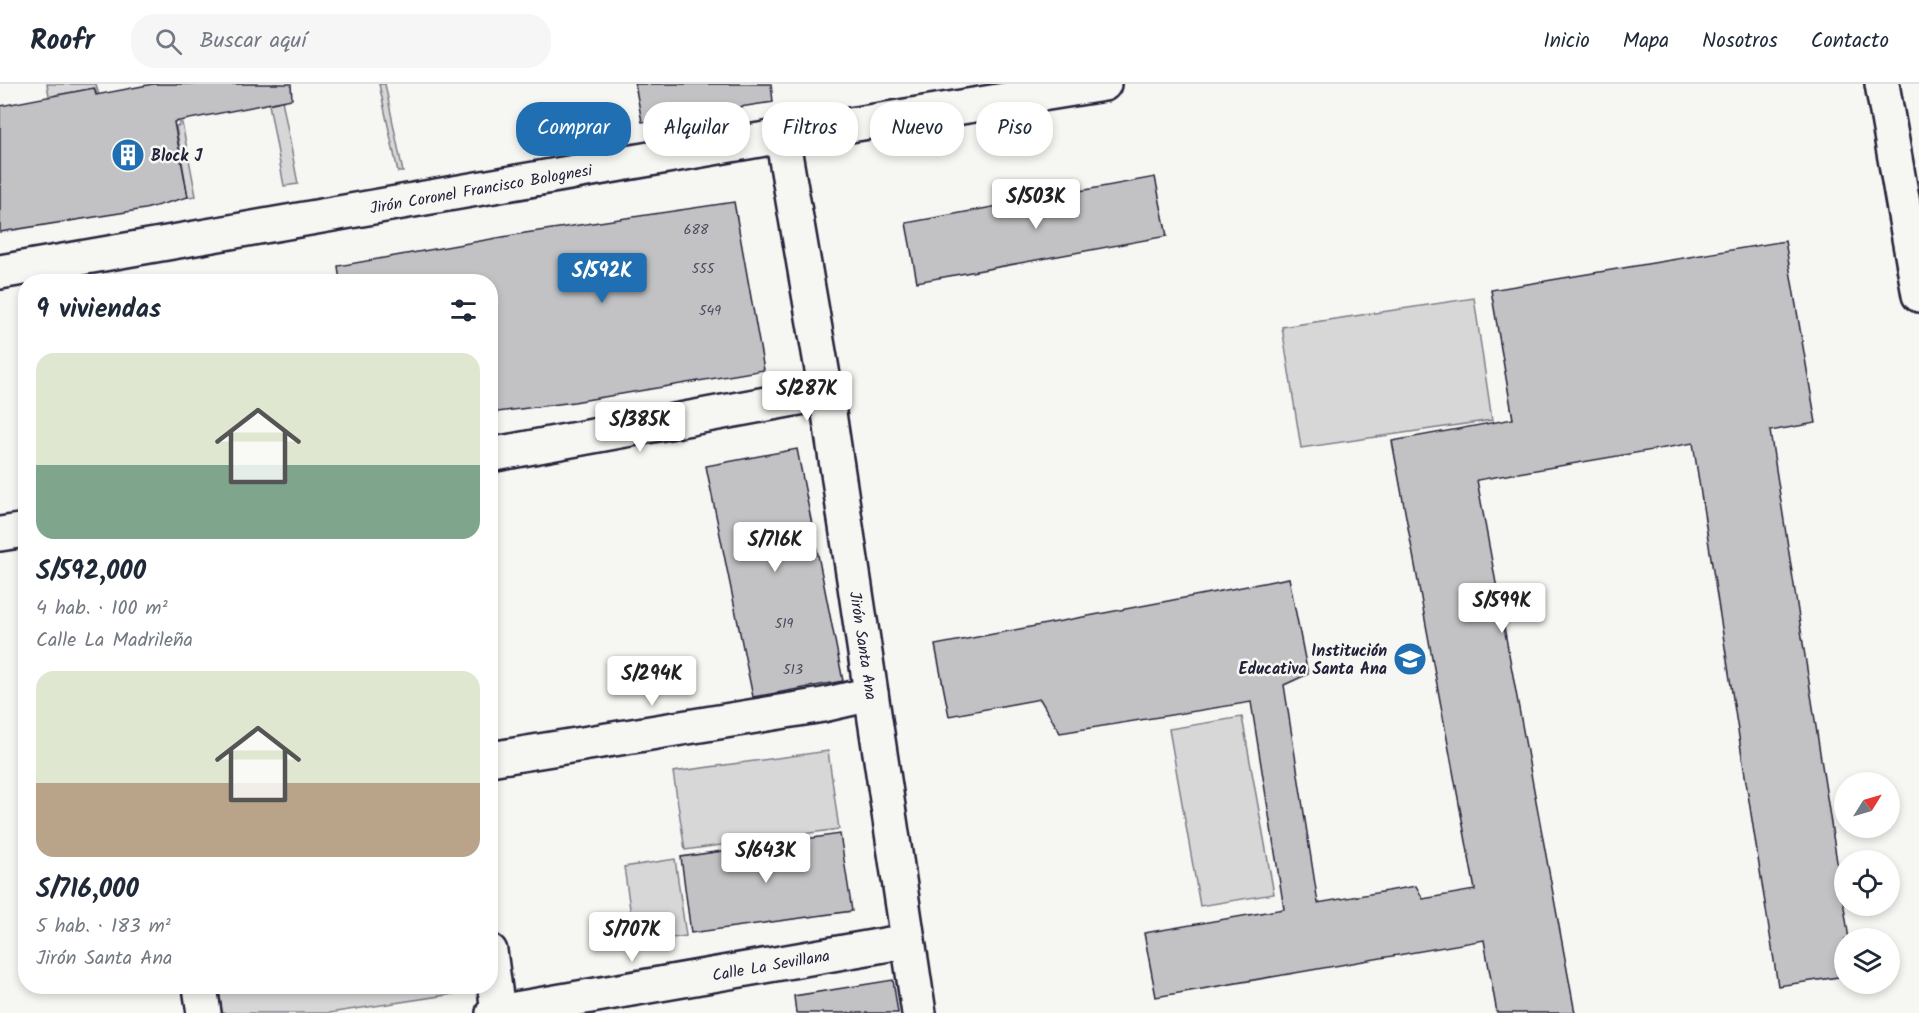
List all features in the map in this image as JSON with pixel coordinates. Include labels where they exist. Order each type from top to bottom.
[{"type":"street","name":"Jirón Coronel Francisco Bolognesi","points":[[858,124],[1104,84]]},
{"type":"street","points":[[1882,84],[1919,295]]},
{"type":"street","name":"Jirón Coronel Francisco Bolognesi","points":[[0,272],[762,139]]},
{"type":"street","name":"Jirón Santa Ana","points":[[785,156],[826,393],[919,1013]]},
{"type":"street","points":[[498,454],[826,393]]},
{"type":"street","points":[[0,534],[18,531]]},
{"type":"street","points":[[498,758],[823,705],[871,694]]},
{"type":"street","name":"Calle La Sevillana","points":[[496,1012],[907,941]]},
{"type":"street","points":[[201,994],[204,1013]]},
{"type":"street","points":[[494,994],[496,1012]]},
{"type":"shaded area","points":[[47,84],[96,84],[103,111],[101,111],[95,88],[55,95],[61,138],[56,137]]},
{"type":"shaded area","points":[[274,84],[279,84],[298,184],[284,186],[269,104],[278,102]]},
{"type":"shaded area","points":[[379,84],[385,84],[403,172],[398,172]]},
{"type":"shaded area","points":[[179,123],[182,123],[196,196],[188,197],[176,126],[179,126]]},
{"type":"shaded area","points":[[1474,298],[1492,420],[1301,448],[1282,327]]},
{"type":"shaded area","points":[[1242,717],[1274,894],[1200,906],[1169,729]]},
{"type":"shaded area","points":[[828,751],[839,829],[685,850],[673,772]]},
{"type":"shaded area","points":[[675,859],[686,936],[635,943],[624,867]]},
{"type":"shaded area","points":[[219,994],[453,994],[329,1013],[222,1013]]},
{"type":"building","points":[[153,84],[291,84],[292,99],[174,122],[188,197],[145,209],[0,232],[0,106],[94,88],[96,95]]},
{"type":"building","points":[[635,84],[771,84],[773,102],[750,106],[750,102],[643,102],[642,122]]},
{"type":"building","points":[[1155,177],[1167,236],[917,282],[906,223]]},
{"type":"building","points":[[734,202],[764,370],[574,402],[498,412],[498,274],[339,274],[338,266],[525,233]]},
{"type":"building","points":[[1785,241],[1816,423],[1770,431],[1835,850],[1834,916],[1845,916],[1847,928],[1834,928],[1834,978],[1778,986],[1693,443],[1477,480],[1575,1013],[1497,1013],[1484,940],[1156,997],[1144,933],[1284,909],[1251,702],[1060,733],[1040,699],[949,716],[935,645],[1289,578],[1308,674],[1284,685],[1318,903],[1416,886],[1423,899],[1475,890],[1392,441],[1513,419],[1491,290]]},
{"type":"building","points":[[797,449],[843,681],[753,697],[706,466]]},
{"type":"building","points":[[840,834],[852,911],[691,933],[681,857]]},
{"type":"building","points":[[893,980],[898,1013],[796,1013],[794,996]]},
{"type":"place","name":"Block J","points":[[128,155]]},
{"type":"place","name":"Institución Educativa Santa Ana","points":[[1410,659]]}]
